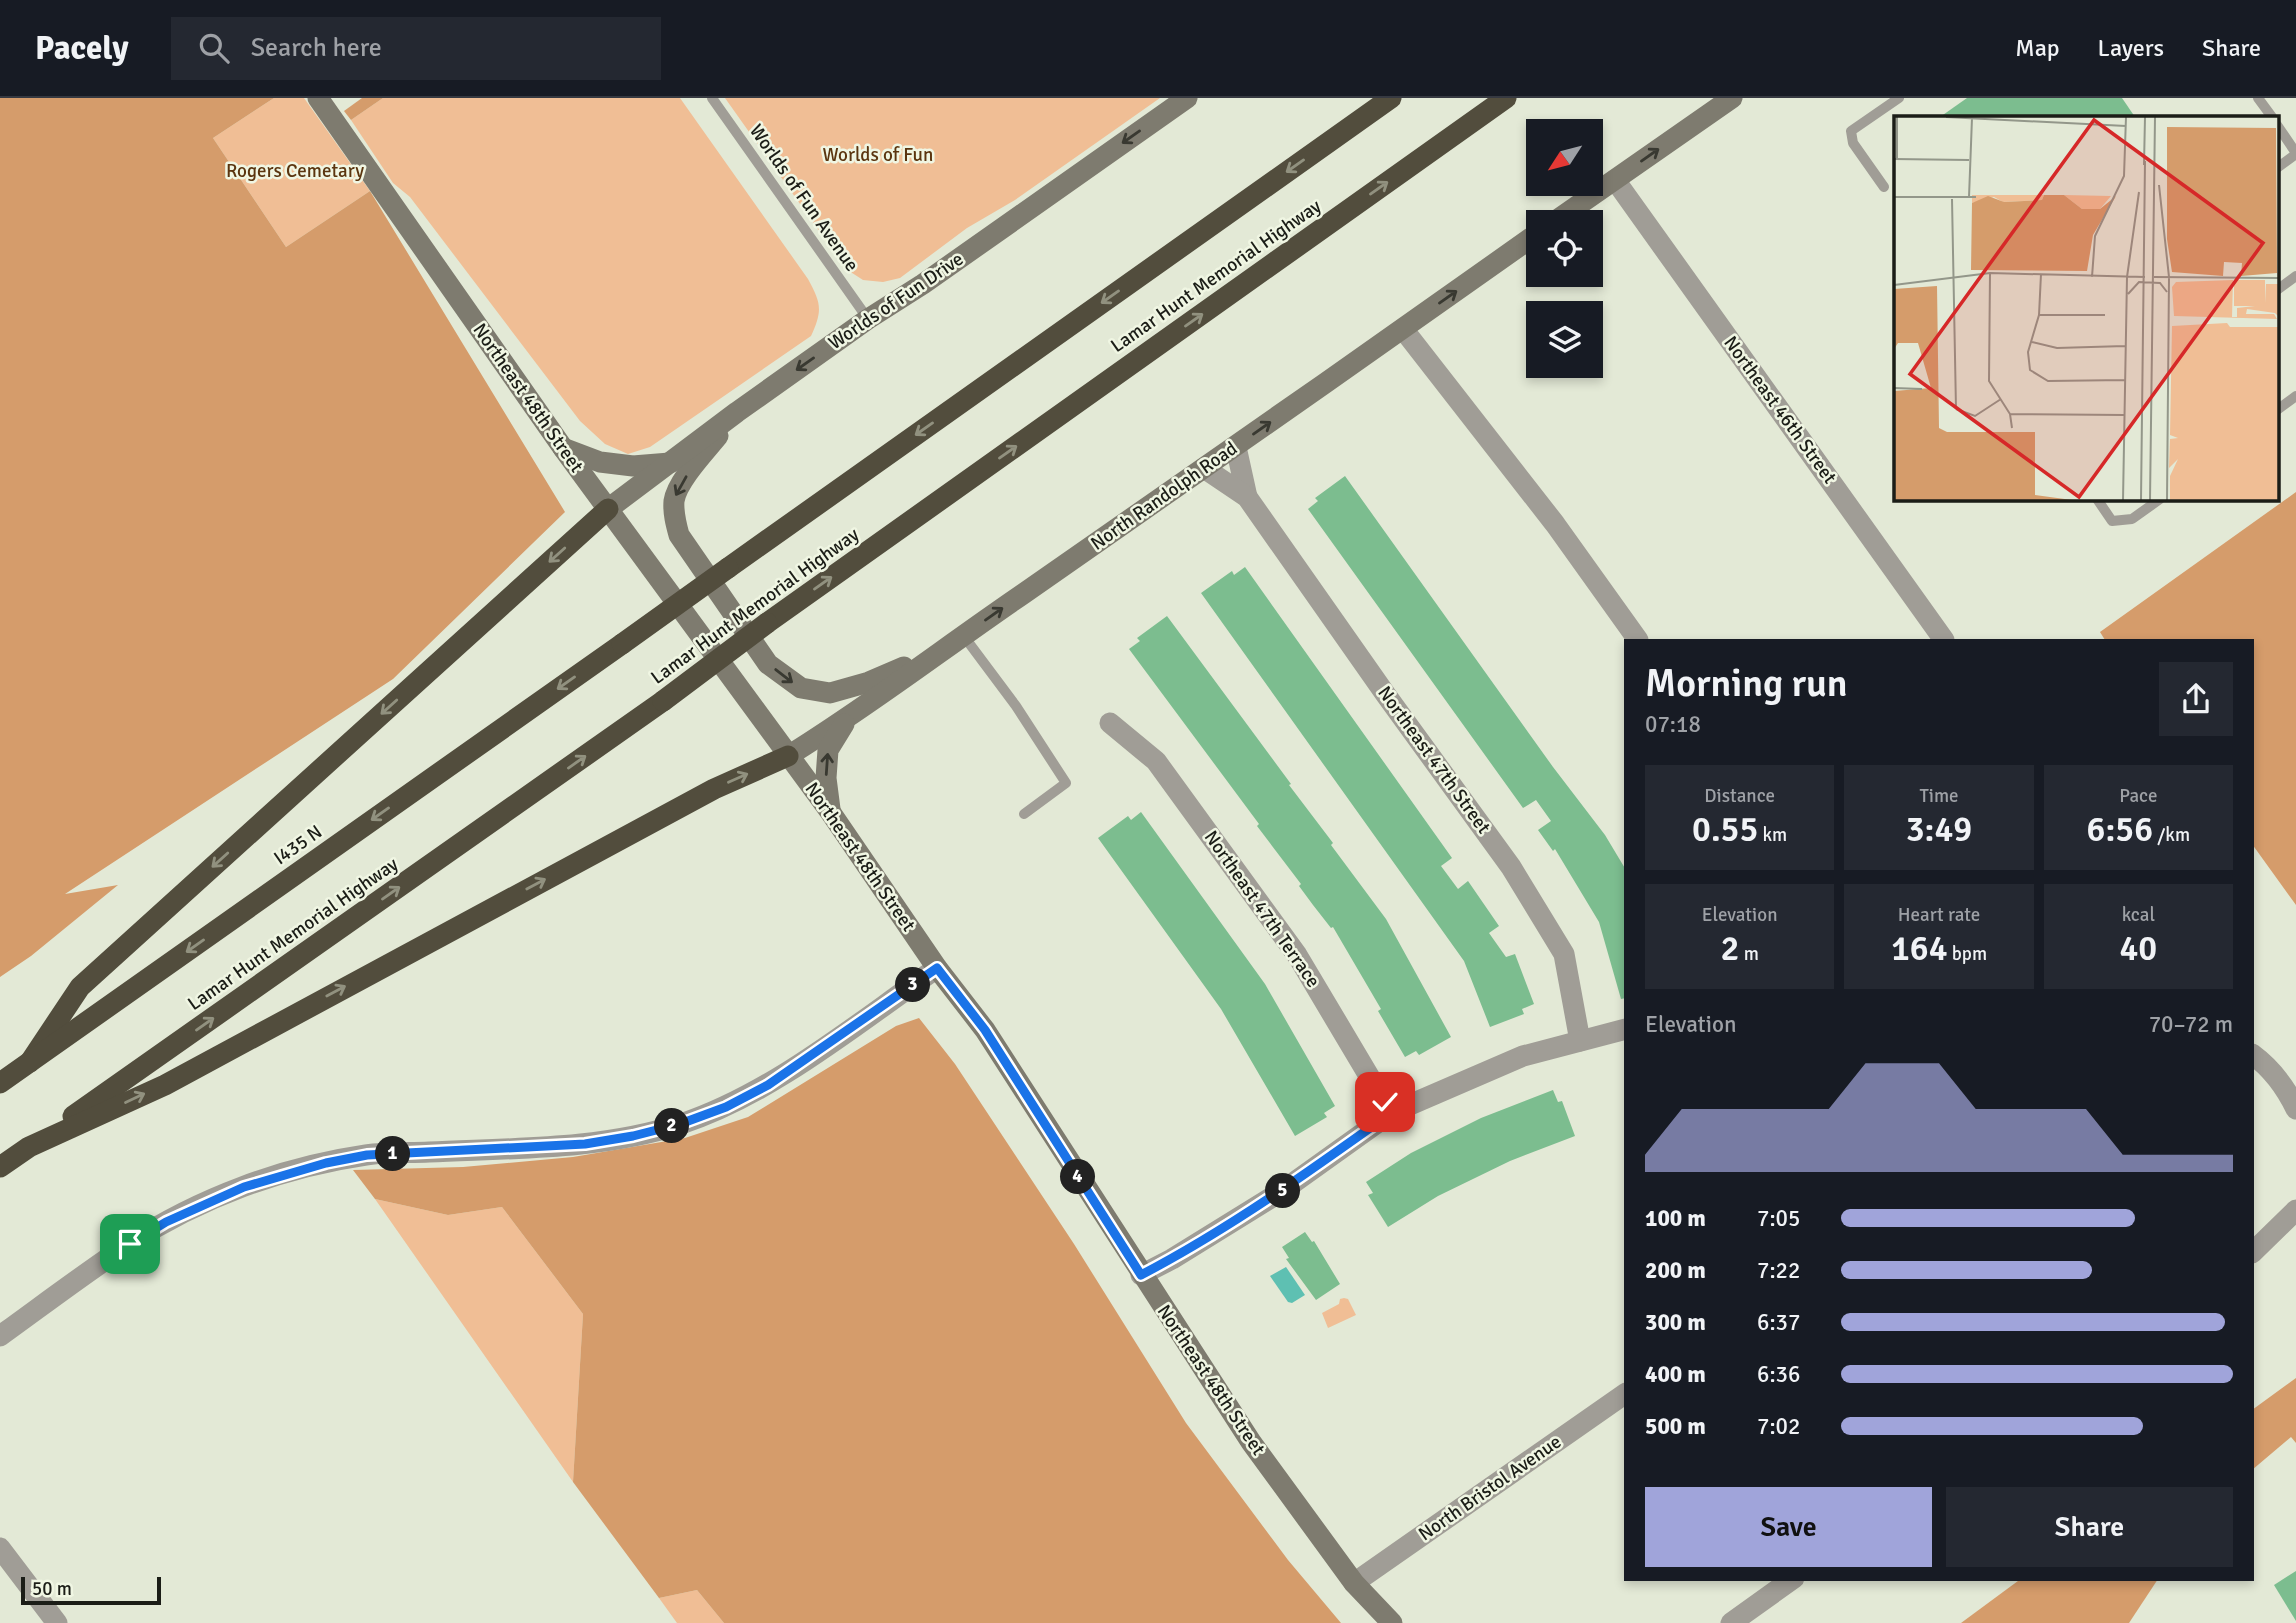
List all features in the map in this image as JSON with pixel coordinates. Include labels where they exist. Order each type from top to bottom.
[{"type":"highway","name":"I435 N","points":[[0,1083],[1391,98]]},
{"type":"highway","name":"Lamar Hunt Memorial Highway","points":[[29,1147],[663,701],[767,623],[1506,98]]},
{"type":"highway","points":[[30,1062],[80,987],[608,509]]},
{"type":"highway","points":[[0,1167],[29,1147],[164,1085],[714,789],[788,756]]},
{"type":"main road","name":"Northeast 48th Street","points":[[318,98],[563,448],[831,813],[937,968],[985,1030],[1251,1442],[1354,1583],[1392,1623]]},
{"type":"main road","name":"Worlds of Fun Drive","points":[[608,509],[737,412],[868,319],[923,284],[1187,98]]},
{"type":"main road","points":[[1571,210],[1732,98]]},
{"type":"main road","name":"North Randolph Road","points":[[788,756],[847,719],[938,652],[1236,447],[1526,241]]},
{"type":"main road","points":[[737,412],[688,474],[674,498],[674,514],[679,535],[768,664],[801,688],[830,693],[869,682],[938,652]]},
{"type":"main road","points":[[563,448],[600,462],[633,466],[670,463]]},
{"type":"main road","points":[[831,813],[826,778],[828,750],[847,719]]},
{"type":"street","name":"Northeast 46th Street","points":[[1615,180],[1943,639]]},
{"type":"street","points":[[1403,328],[1555,524],[1637,639]]},
{"type":"street","name":"Northeast 47th Street","points":[[1236,447],[1247,497]]},
{"type":"street","name":"Northeast 47th Street","points":[[1204,468],[1247,497],[1511,867],[1563,954],[1580,1041]]},
{"type":"street","name":"Northeast 47th Terrace","points":[[1110,723],[1156,761],[1289,944],[1391,1113]]},
{"type":"street","points":[[0,1336],[130,1244],[166,1222],[234,1191],[284,1173],[367,1155],[597,1142],[680,1124],[726,1107],[768,1085],[937,968]]},
{"type":"street","points":[[1141,1275],[1283,1191],[1391,1113],[1523,1056],[1624,1030]]},
{"type":"street","points":[[2254,1055],[2283,1085],[2296,1109]]},
{"type":"street","points":[[2254,1251],[2296,1210]]},
{"type":"street","name":"North Bristol Avenue","points":[[1354,1583],[1624,1394]]},
{"type":"street","points":[[0,1548],[57,1623]]},
{"type":"street","points":[[1731,1623],[1790,1581]]},
{"type":"lane","name":"Worlds of Fun Avenue","points":[[712,98],[868,319]]},
{"type":"lane","points":[[1884,187],[1853,143],[1851,131],[1899,98]]},
{"type":"lane","points":[[2258,98],[2271,116]]},
{"type":"lane","points":[[2278,127],[2296,154],[2278,167]]},
{"type":"lane","points":[[2278,289],[2296,276]]},
{"type":"lane","points":[[2278,409],[2296,396]]},
{"type":"lane","points":[[2097,500],[2112,521],[2133,519],[2159,500]]},
{"type":"lane","points":[[963,635],[1016,706],[1066,783],[1024,814]]},
{"type":"green space","name":"Rogers Cemetary","points":[[274,98],[304,98],[370,191],[286,247],[213,138]]},
{"type":"green space","points":[[383,98],[680,98],[808,279],[819,307],[811,336],[650,447],[628,454],[605,444],[580,421],[410,197],[393,183],[351,120]]},
{"type":"green space","name":"Worlds of Fun","points":[[725,98],[1160,98],[1015,200],[967,228],[900,278],[883,282],[863,280],[846,269]]},
{"type":"green space","points":[[375,1199],[448,1215],[502,1207],[583,1314],[573,1482]]},
{"type":"green space","points":[[1340,1299],[1348,1299],[1356,1315],[1328,1328],[1322,1313],[1339,1304]]},
{"type":"green space","points":[[697,1590],[724,1623],[677,1623],[659,1598]]},
{"type":"shaded area","points":[[0,98],[274,98],[213,138],[286,247],[370,191],[565,512],[393,679],[65,894],[118,885],[31,956],[0,977]]},
{"type":"shaded area","points":[[362,98],[383,98],[351,120],[344,111]]},
{"type":"shaded area","points":[[2296,492],[2296,905],[2254,847],[2254,639],[2104,639],[2100,632]]},
{"type":"shaded area","points":[[919,1018],[955,1064],[1074,1244],[1186,1423],[1288,1560],[1341,1623],[724,1623],[697,1590],[659,1598],[573,1482],[583,1314],[502,1207],[448,1215],[375,1199],[353,1170],[463,1167],[573,1157],[685,1138],[748,1117],[896,1026]]},
{"type":"shaded area","points":[[2296,1378],[2296,1443],[2291,1437],[2254,1468],[2254,1409]]},
{"type":"shaded area","points":[[2018,1581],[2157,1581],[2129,1623],[1961,1623]]},
{"type":"water","points":[[1286,1267],[1305,1295],[1292,1303],[1288,1302],[1270,1276]]},
{"type":"building","points":[[1967,98],[2122,98],[2134,116],[1941,116]]},
{"type":"building","points":[[1345,476],[1553,767],[1605,835],[1624,867],[1624,998],[1621,999],[1599,922],[1555,849],[1553,851],[1538,830],[1551,821],[1536,800],[1523,808],[1308,509],[1318,501],[1315,498]]},
{"type":"building","points":[[1245,567],[1452,858],[1441,866],[1458,889],[1468,881],[1499,926],[1489,933],[1506,957],[1515,954],[1534,1004],[1522,1009],[1524,1014],[1490,1027],[1464,961],[1201,593],[1232,571],[1234,575]]},
{"type":"building","points":[[1167,616],[1386,919],[1451,1037],[1419,1055],[1416,1051],[1405,1057],[1378,1011],[1381,1009],[1333,927],[1331,928],[1299,886],[1301,884],[1257,826],[1259,824],[1129,649],[1140,641],[1137,638]]},
{"type":"building","points":[[1141,812],[1265,984],[1335,1106],[1324,1113],[1327,1117],[1295,1136],[1221,1009],[1098,838],[1128,816],[1131,820]]},
{"type":"building","points":[[1553,1090],[1558,1102],[1562,1101],[1575,1136],[1510,1161],[1438,1196],[1388,1227],[1368,1195],[1373,1193],[1366,1182],[1411,1153],[1481,1118]]},
{"type":"building","points":[[1305,1232],[1312,1242],[1314,1241],[1340,1284],[1316,1300],[1286,1259],[1289,1258],[1282,1247]]},
{"type":"building","points":[[2296,1571],[2296,1621],[2274,1585]]},
{"type":"route","points":[[130,1244],[204,1203],[284,1173],[326,1163],[367,1155],[585,1144],[680,1124],[726,1107],[768,1085],[937,968],[985,1030],[1141,1275],[1283,1191],[1391,1113],[1385,1102]]}]
